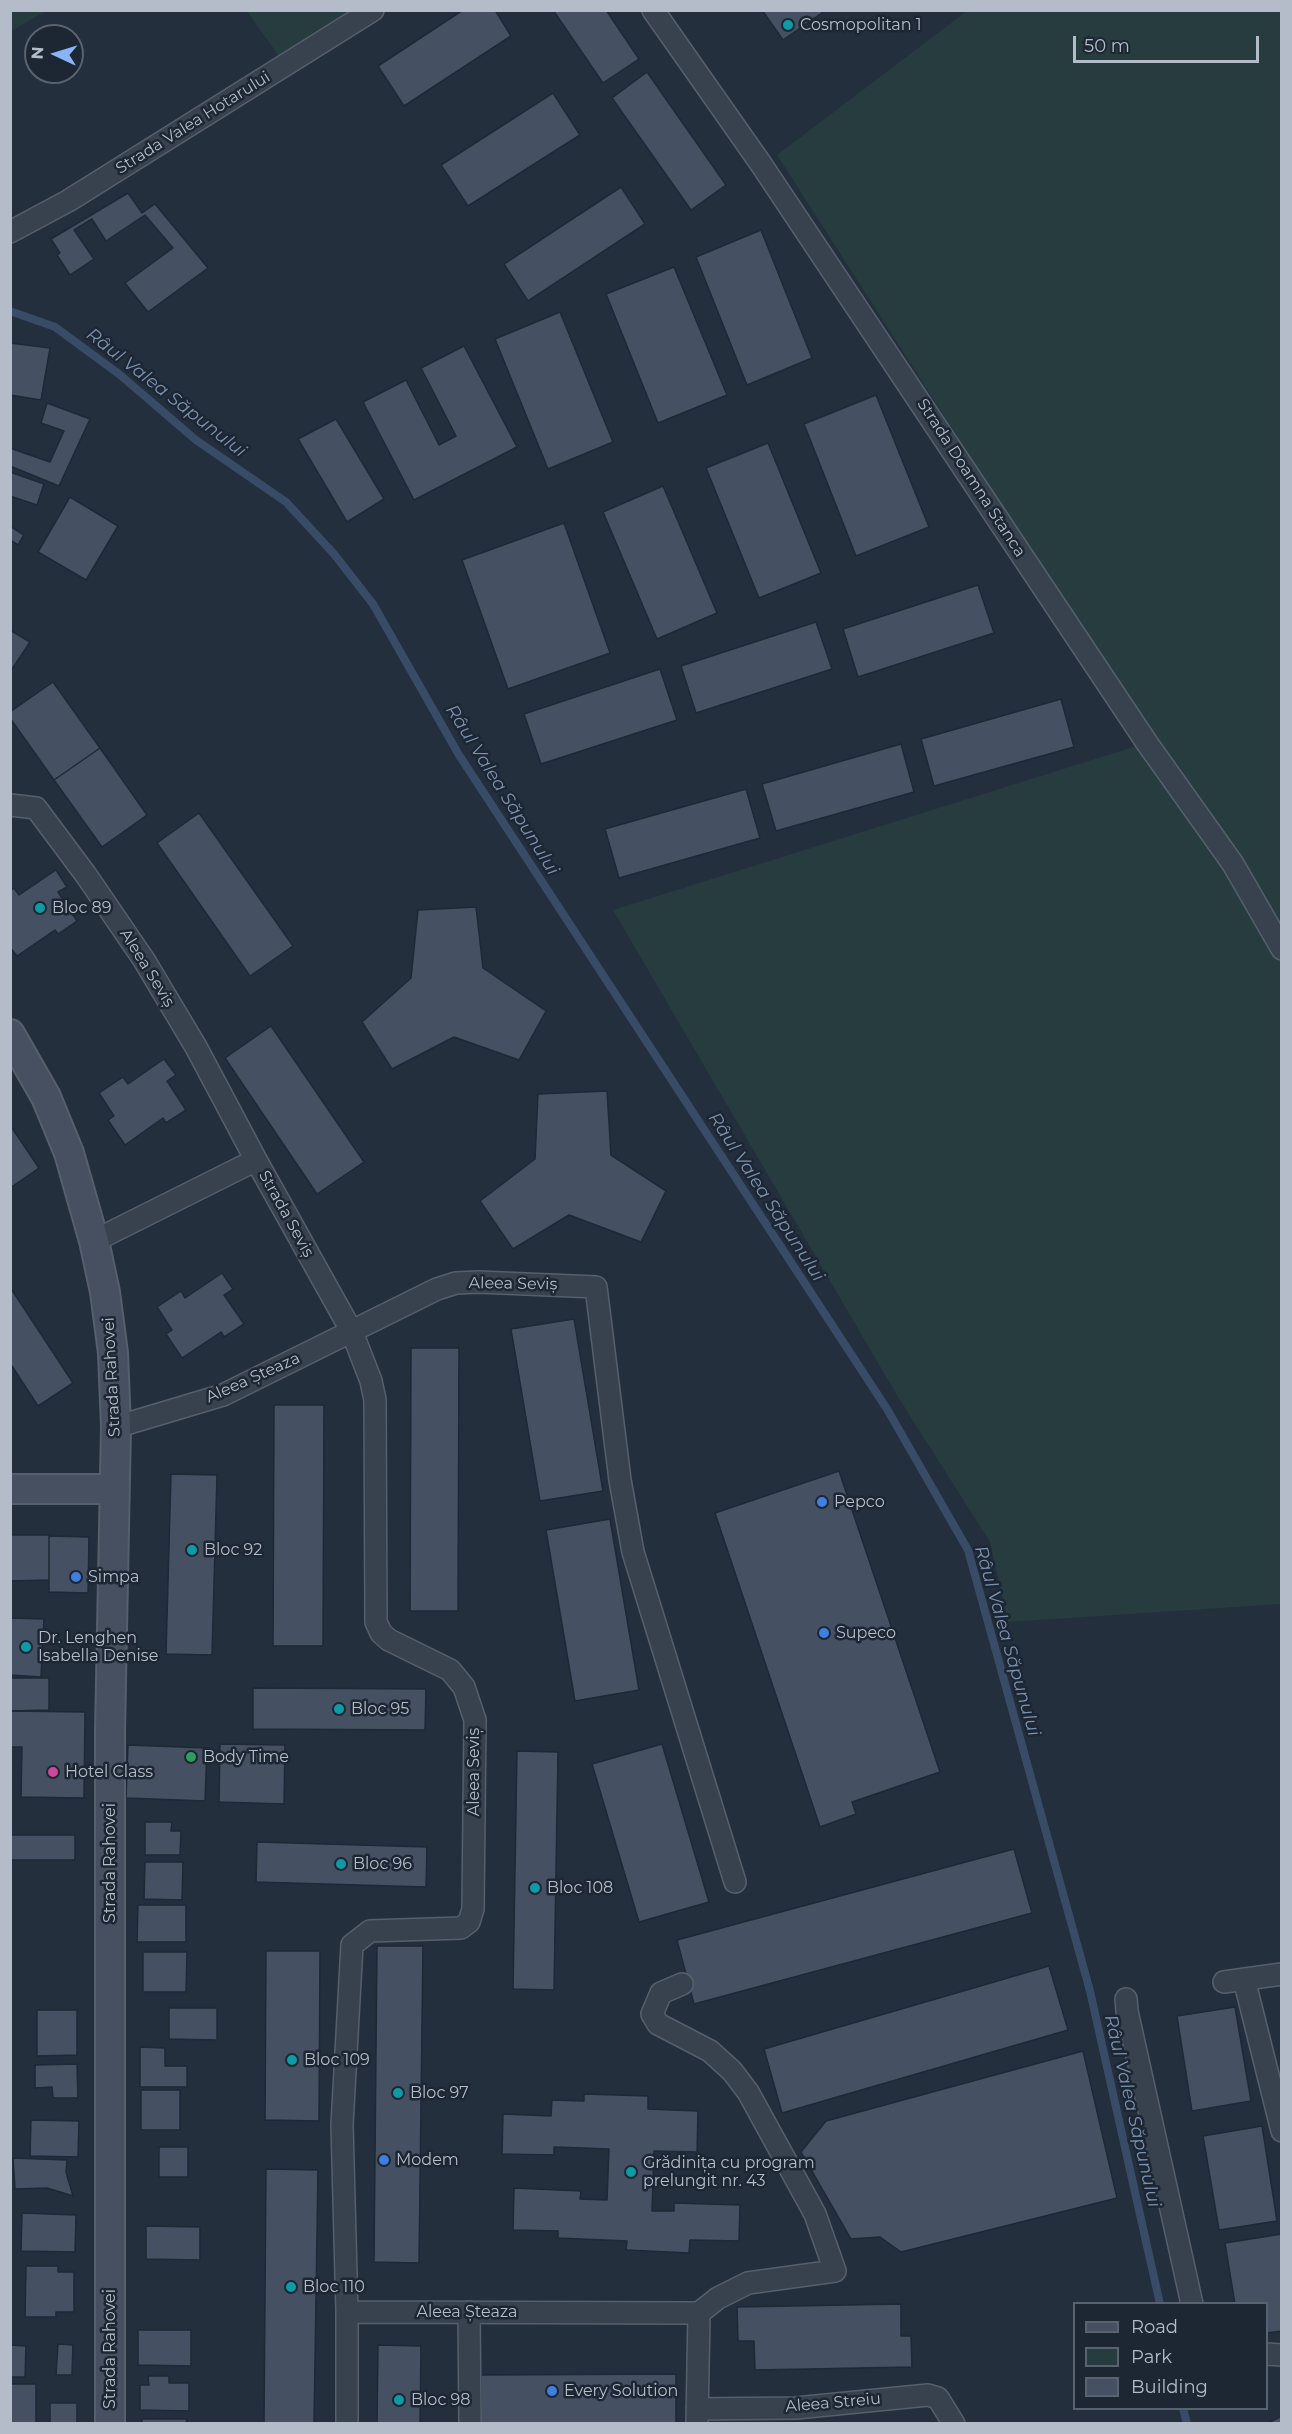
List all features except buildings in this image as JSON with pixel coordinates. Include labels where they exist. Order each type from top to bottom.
[{"type":"street","name":"Strada Valea Hotarului","points":[[10,232],[68,201],[372,10]]},
{"type":"street","name":"Strada Doamna Stanca","points":[[653,10],[761,164],[1147,743],[1233,864],[1281,948]]},
{"type":"street","name":"Aleea Seviș","points":[[10,805],[36,808],[86,875],[144,960],[190,1037],[256,1160]]},
{"type":"street","name":"Strada Rahovei","points":[[10,1034],[46,1097],[69,1153],[94,1241],[110,1323],[116,1427],[110,1731],[110,2424]]},
{"type":"street","name":"Strada Seviș","points":[[94,1241],[256,1160],[352,1332]]},
{"type":"street","name":"Aleea Seviș","points":[[347,2312],[342,2125],[352,1945],[370,1931],[461,1928],[469,1922],[473,1909],[476,1743],[475,1720],[470,1701],[458,1678],[450,1670],[390,1640],[381,1633],[376,1622],[375,1400],[371,1381],[352,1332],[437,1289],[456,1283],[596,1287],[620,1480],[633,1552],[735,1882]]},
{"type":"street","name":"Aleea Șteaza","points":[[116,1427],[223,1395],[352,1332]]},
{"type":"street","points":[[10,1489],[114,1489]]},
{"type":"street","points":[[1281,1974],[1234,1980],[1281,2131]]},
{"type":"street","points":[[682,1984],[661,1993],[652,2014],[658,2024],[710,2051],[732,2072],[748,2092],[815,2214],[835,2271],[748,2283],[718,2298],[699,2313]]},
{"type":"street","points":[[1126,1999],[1126,2011],[1192,2302]]},
{"type":"street","name":"Aleea Șteaza","points":[[347,2312],[699,2313]]},
{"type":"street","points":[[346,2424],[347,2312]]},
{"type":"street","points":[[469,2312],[470,2424]]},
{"type":"street","name":"Aleea Streiu","points":[[699,2313],[697,2416],[798,2416],[928,2395],[938,2398],[954,2424]]},
{"type":"green space","points":[[11,10],[46,10],[46,11],[11,31]]},
{"type":"green space","points":[[247,11],[358,11],[281,59]]},
{"type":"green space","points":[[967,11],[1281,11],[1281,1604],[1008,1622],[990,1542],[898,1397],[613,910],[1146,743],[1096,653],[777,155]]},
{"type":"waterway","name":"Râul Valea Săpunului","points":[[10,311],[55,327],[119,374],[196,440],[286,502],[334,554],[373,604],[459,755],[887,1409],[968,1550],[1090,1991],[1160,2302]]},
{"type":"waterway","name":"Râul Valea Săpunului","points":[[1184,2410],[1187,2424]]},
{"type":"place","name":"Cosmopolitan 1","points":[[788,25]]},
{"type":"place","name":"Bloc 89","points":[[40,908]]},
{"type":"place","name":"Pepco","points":[[822,1502]]},
{"type":"place","name":"Bloc 92","points":[[192,1550]]},
{"type":"place","name":"Simpa","points":[[76,1577]]},
{"type":"place","name":"Supeco","points":[[824,1633]]},
{"type":"place","name":"Dr. Lenghen Isabella Denise","points":[[26,1647]]},
{"type":"place","name":"Bloc 95","points":[[339,1709]]},
{"type":"place","name":"Body Time","points":[[191,1757]]},
{"type":"place","name":"Hotel Class","points":[[53,1772]]},
{"type":"place","name":"Bloc 96","points":[[341,1864]]},
{"type":"place","name":"Bloc 108","points":[[535,1888]]},
{"type":"place","name":"Bloc 109","points":[[292,2060]]},
{"type":"place","name":"Bloc 97","points":[[398,2093]]},
{"type":"place","name":"Modem","points":[[384,2160]]},
{"type":"place","name":"Grădinița cu program prelungit nr. 43","points":[[631,2172]]},
{"type":"place","name":"Bloc 110","points":[[291,2287]]},
{"type":"place","name":"Every Solution","points":[[552,2391]]},
{"type":"place","name":"Bloc 98","points":[[399,2400]]}]
